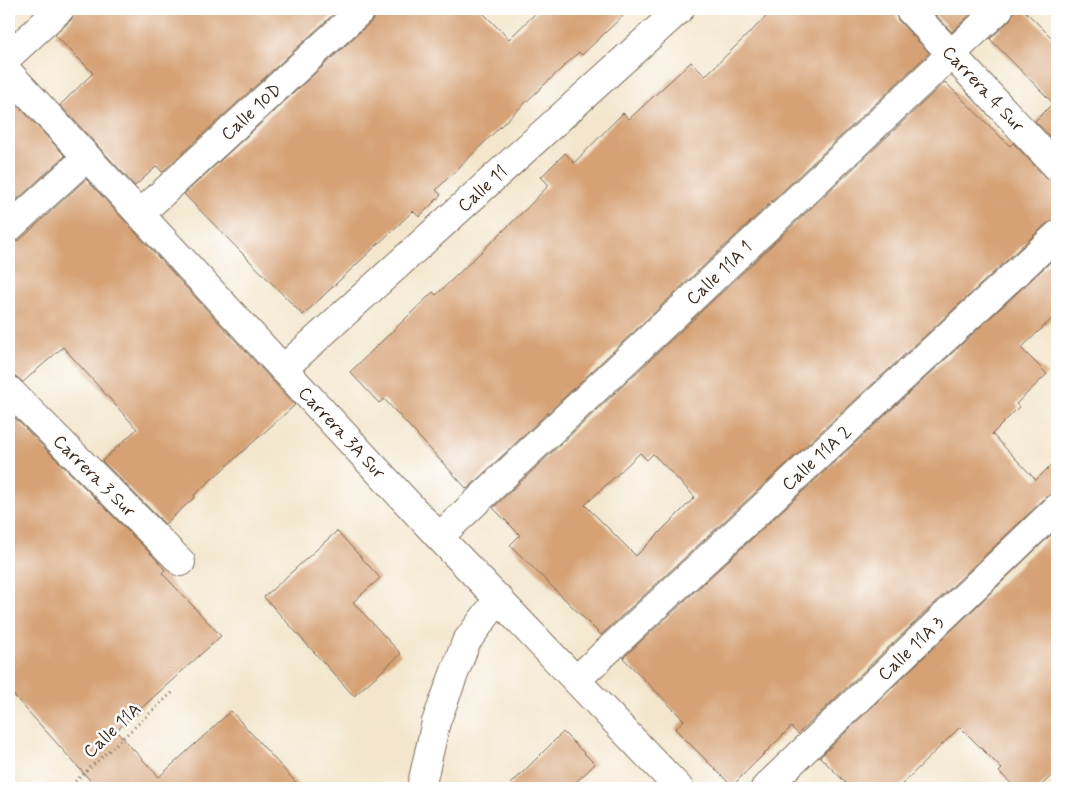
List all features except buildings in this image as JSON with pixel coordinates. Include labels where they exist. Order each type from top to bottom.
[{"type":"street","points":[[9,56],[60,9]]},
{"type":"street","name":"Calle 10D","points":[[140,214],[362,9]]},
{"type":"street","name":"Calle 11","points":[[283,368],[680,9]]},
{"type":"street","name":"Carrera 4 Sur","points":[[908,9],[952,53],[1057,168]]},
{"type":"street","name":"Calle 11A 1","points":[[438,537],[999,9]]},
{"type":"street","name":"Carrera 3A Sur","points":[[9,73],[438,537],[577,679],[679,788]]},
{"type":"street","points":[[9,228],[87,157]]},
{"type":"street","name":"Calle 11A 2","points":[[577,679],[1057,235]]},
{"type":"street","name":"Carrera 3 Sur","points":[[9,390],[181,562]]},
{"type":"street","name":"Calle 11A 3","points":[[764,788],[1057,508]]},
{"type":"street","points":[[421,788],[436,722],[466,642],[498,598]]},
{"type":"path","name":"Calle 11A","points":[[68,788],[173,692]]}]
